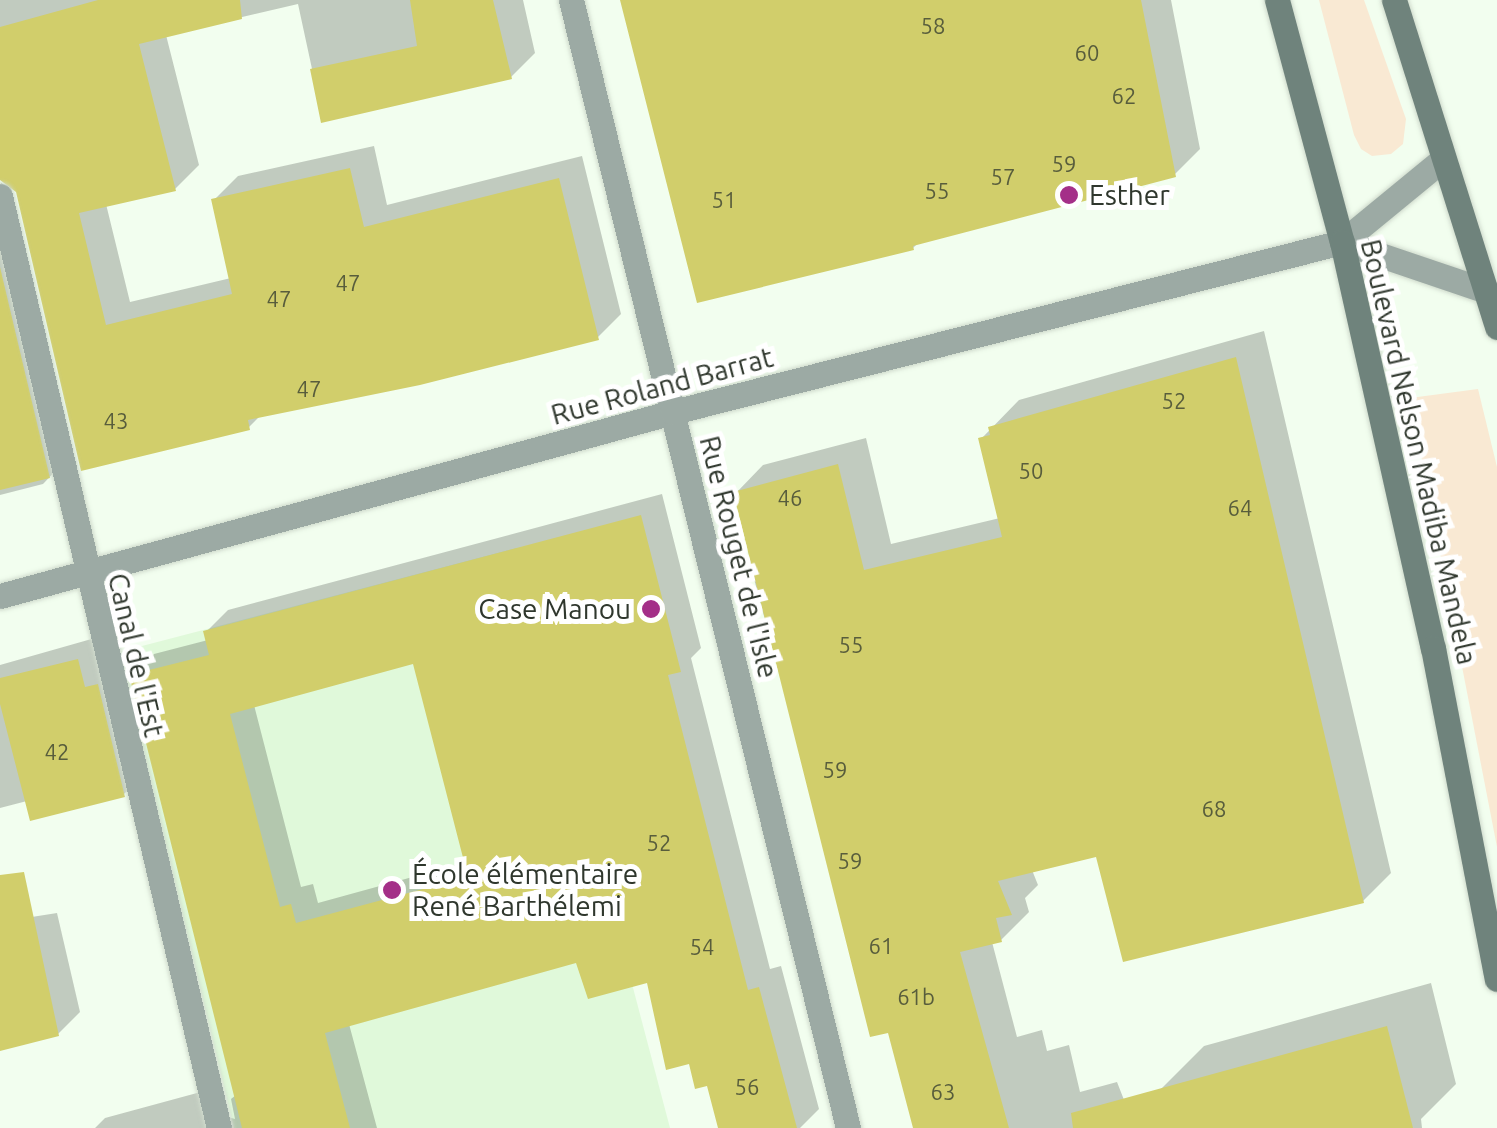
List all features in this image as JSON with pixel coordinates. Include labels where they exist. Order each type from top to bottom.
[{"type":"main road","name":"Boulevard Nelson Madiba Mandela","points":[[1277,0],[1342,242],[1433,648],[1497,979]]},
{"type":"main road","points":[[1394,0],[1497,327]]},
{"type":"street","name":"Rue Rouget de l'Isle","points":[[571,0],[848,1128]]},
{"type":"street","name":"Rue Roland Barrat","points":[[0,596],[673,412],[1342,242],[1443,159]]},
{"type":"street","name":"Canal de l'Est","points":[[0,196],[219,1128]]},
{"type":"street","points":[[1342,242],[1487,291]]},
{"type":"shaded area","points":[[1319,0],[1364,0],[1406,119],[1403,144],[1391,154],[1372,156],[1361,149],[1354,135]]},
{"type":"shaded area","points":[[1478,389],[1497,467],[1497,847],[1410,398]]},
{"type":"shaded area","name":"École élémentaire René Barthélemi","points":[[517,548],[670,1128],[234,1128],[119,652]]},
{"type":"building","points":[[98,0],[240,0],[242,19],[139,44],[176,191],[79,213],[106,325],[232,294],[211,199],[350,168],[364,227],[559,178],[599,340],[420,385],[248,420],[250,430],[81,471],[16,192],[0,180],[0,27]]},
{"type":"building","points":[[410,0],[493,0],[512,79],[321,123],[310,69],[417,46]]},
{"type":"building","points":[[620,0],[1141,0],[1176,177],[913,246],[914,250],[697,303]]},
{"type":"building","points":[[0,267],[50,478],[0,490]]},
{"type":"building","points":[[1236,357],[1364,903],[1123,962],[1096,857],[998,881],[1012,915],[996,918],[1002,942],[960,952],[1009,1128],[913,1128],[888,1033],[870,1037],[733,492],[838,464],[864,570],[1002,537],[978,438],[990,435],[988,427]]},
{"type":"building","name":"École élémentaire René Barthélemi","points":[[641,515],[681,672],[668,675],[748,990],[759,987],[797,1128],[718,1128],[707,1086],[695,1089],[689,1064],[666,1070],[647,983],[588,999],[576,963],[325,1033],[350,1128],[242,1128],[129,675],[209,655],[203,631]],"holes":[[[413,664],[468,877],[296,923],[291,904],[280,907],[230,714]]]},
{"type":"building","points":[[78,659],[85,687],[98,684],[125,797],[30,821],[0,704],[0,678]]},
{"type":"building","points":[[24,872],[59,1036],[0,1051],[0,875]]},
{"type":"building","points":[[1387,1026],[1413,1128],[1073,1128],[1071,1113]]},
{"type":"place","name":"Esther","points":[[1069,195]]},
{"type":"place","name":"Case Manou","points":[[651,609]]},
{"type":"place","name":"École élémentaire René Barthélemi","points":[[392,890]]}]
